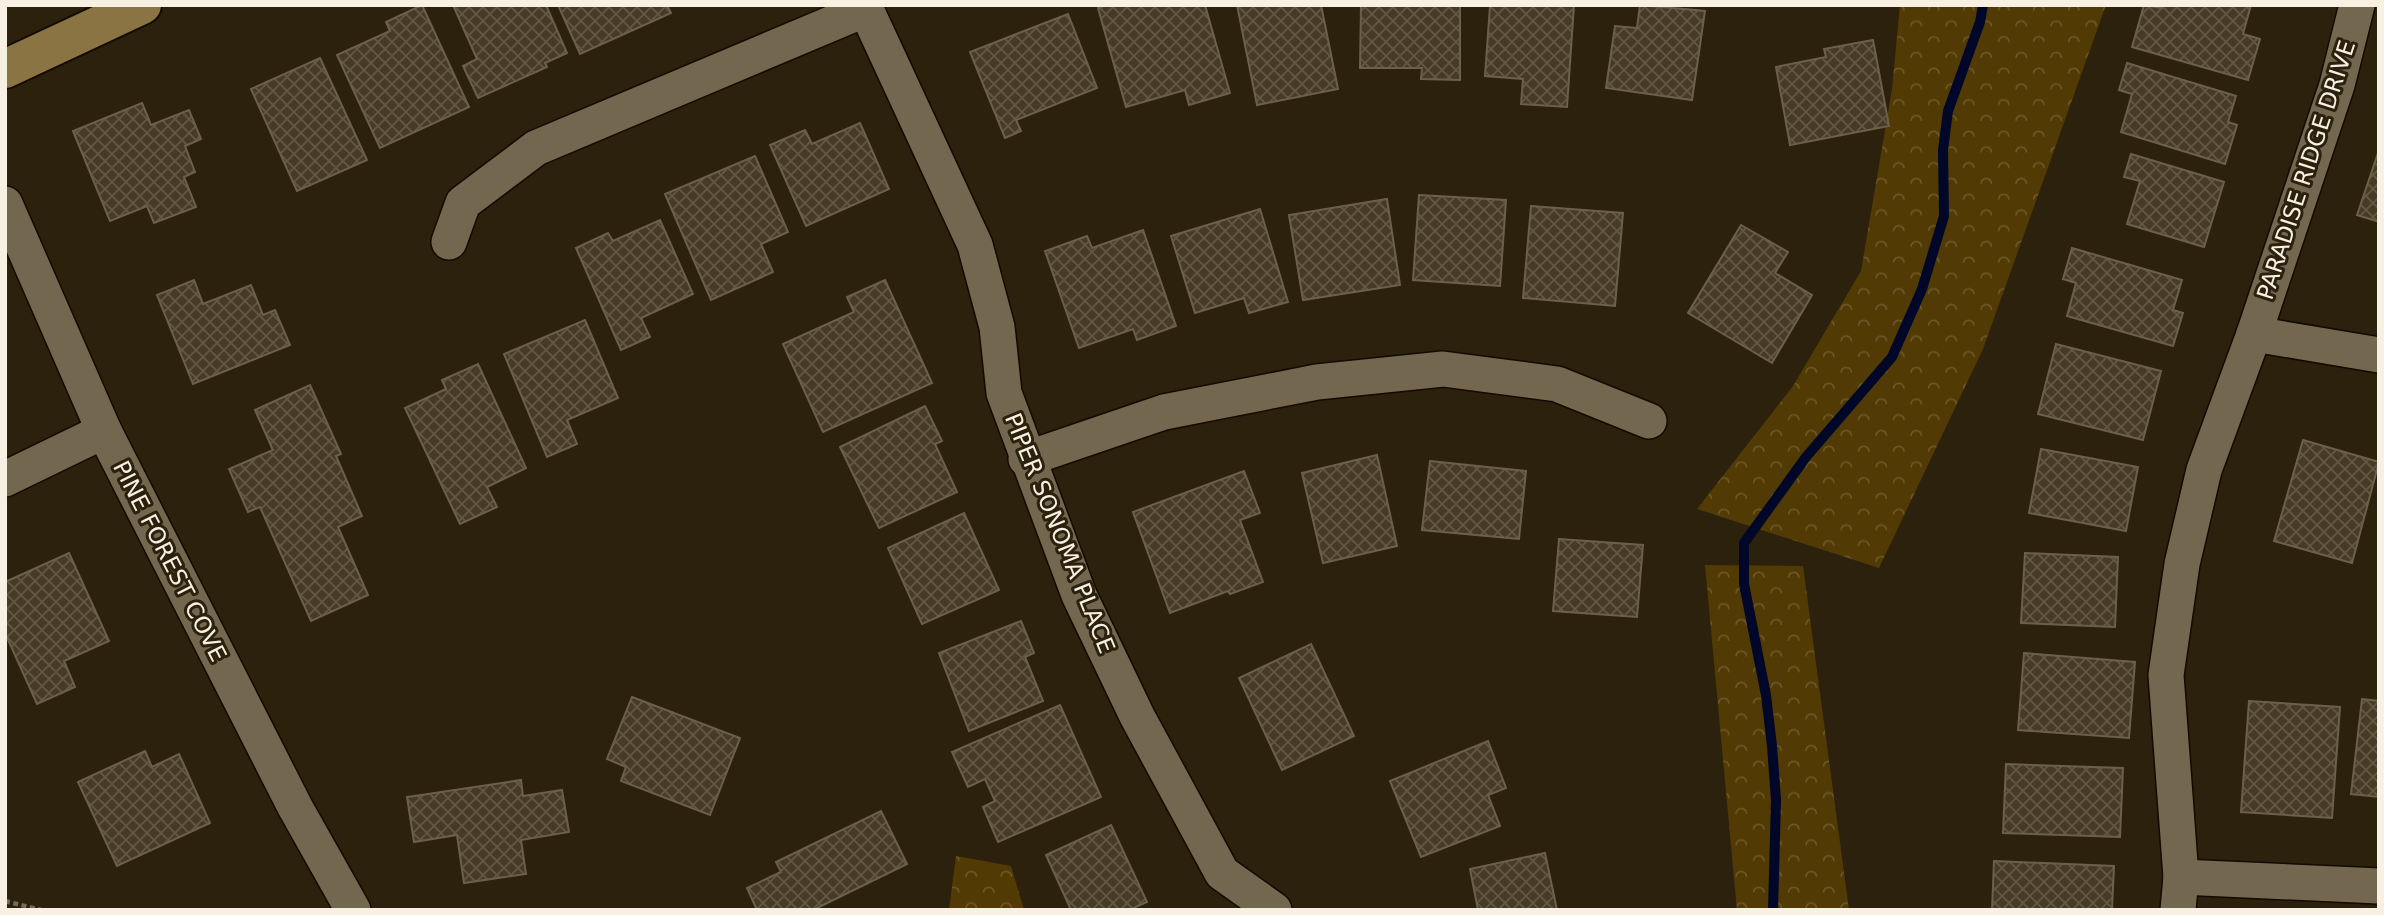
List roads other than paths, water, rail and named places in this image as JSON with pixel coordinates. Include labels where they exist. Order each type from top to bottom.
[{"type":"street","points":[[5,69],[142,5]]},
{"type":"street","name":"PARADISE RIDGE DRIVE","points":[[2180,893],[2166,675],[2182,564],[2204,470],[2254,334],[2337,85],[2357,5]]},
{"type":"street","points":[[449,242],[463,203],[536,148],[865,7]]},
{"type":"street","name":"PIPER SONOMA PLACE","points":[[865,7],[975,244],[997,327],[1004,393],[1026,459],[1091,619],[1137,716],[1223,873],[1274,910]]},
{"type":"street","name":"PINE FOREST COVE","points":[[5,204],[104,431],[295,807],[353,910]]},
{"type":"street","points":[[2254,334],[2379,355]]},
{"type":"street","points":[[1026,459],[1164,412],[1317,382],[1443,369],[1558,384],[1648,421]]},
{"type":"street","points":[[5,479],[104,431]]},
{"type":"street","points":[[2180,893],[2379,887]]},
{"type":"waterway","points":[[1773,910],[1776,800],[1772,746],[1766,695],[1744,584],[1744,543],[1806,457],[1892,357],[1922,289],[1944,216],[1943,150],[1948,111],[1980,22],[1983,5]]}]
